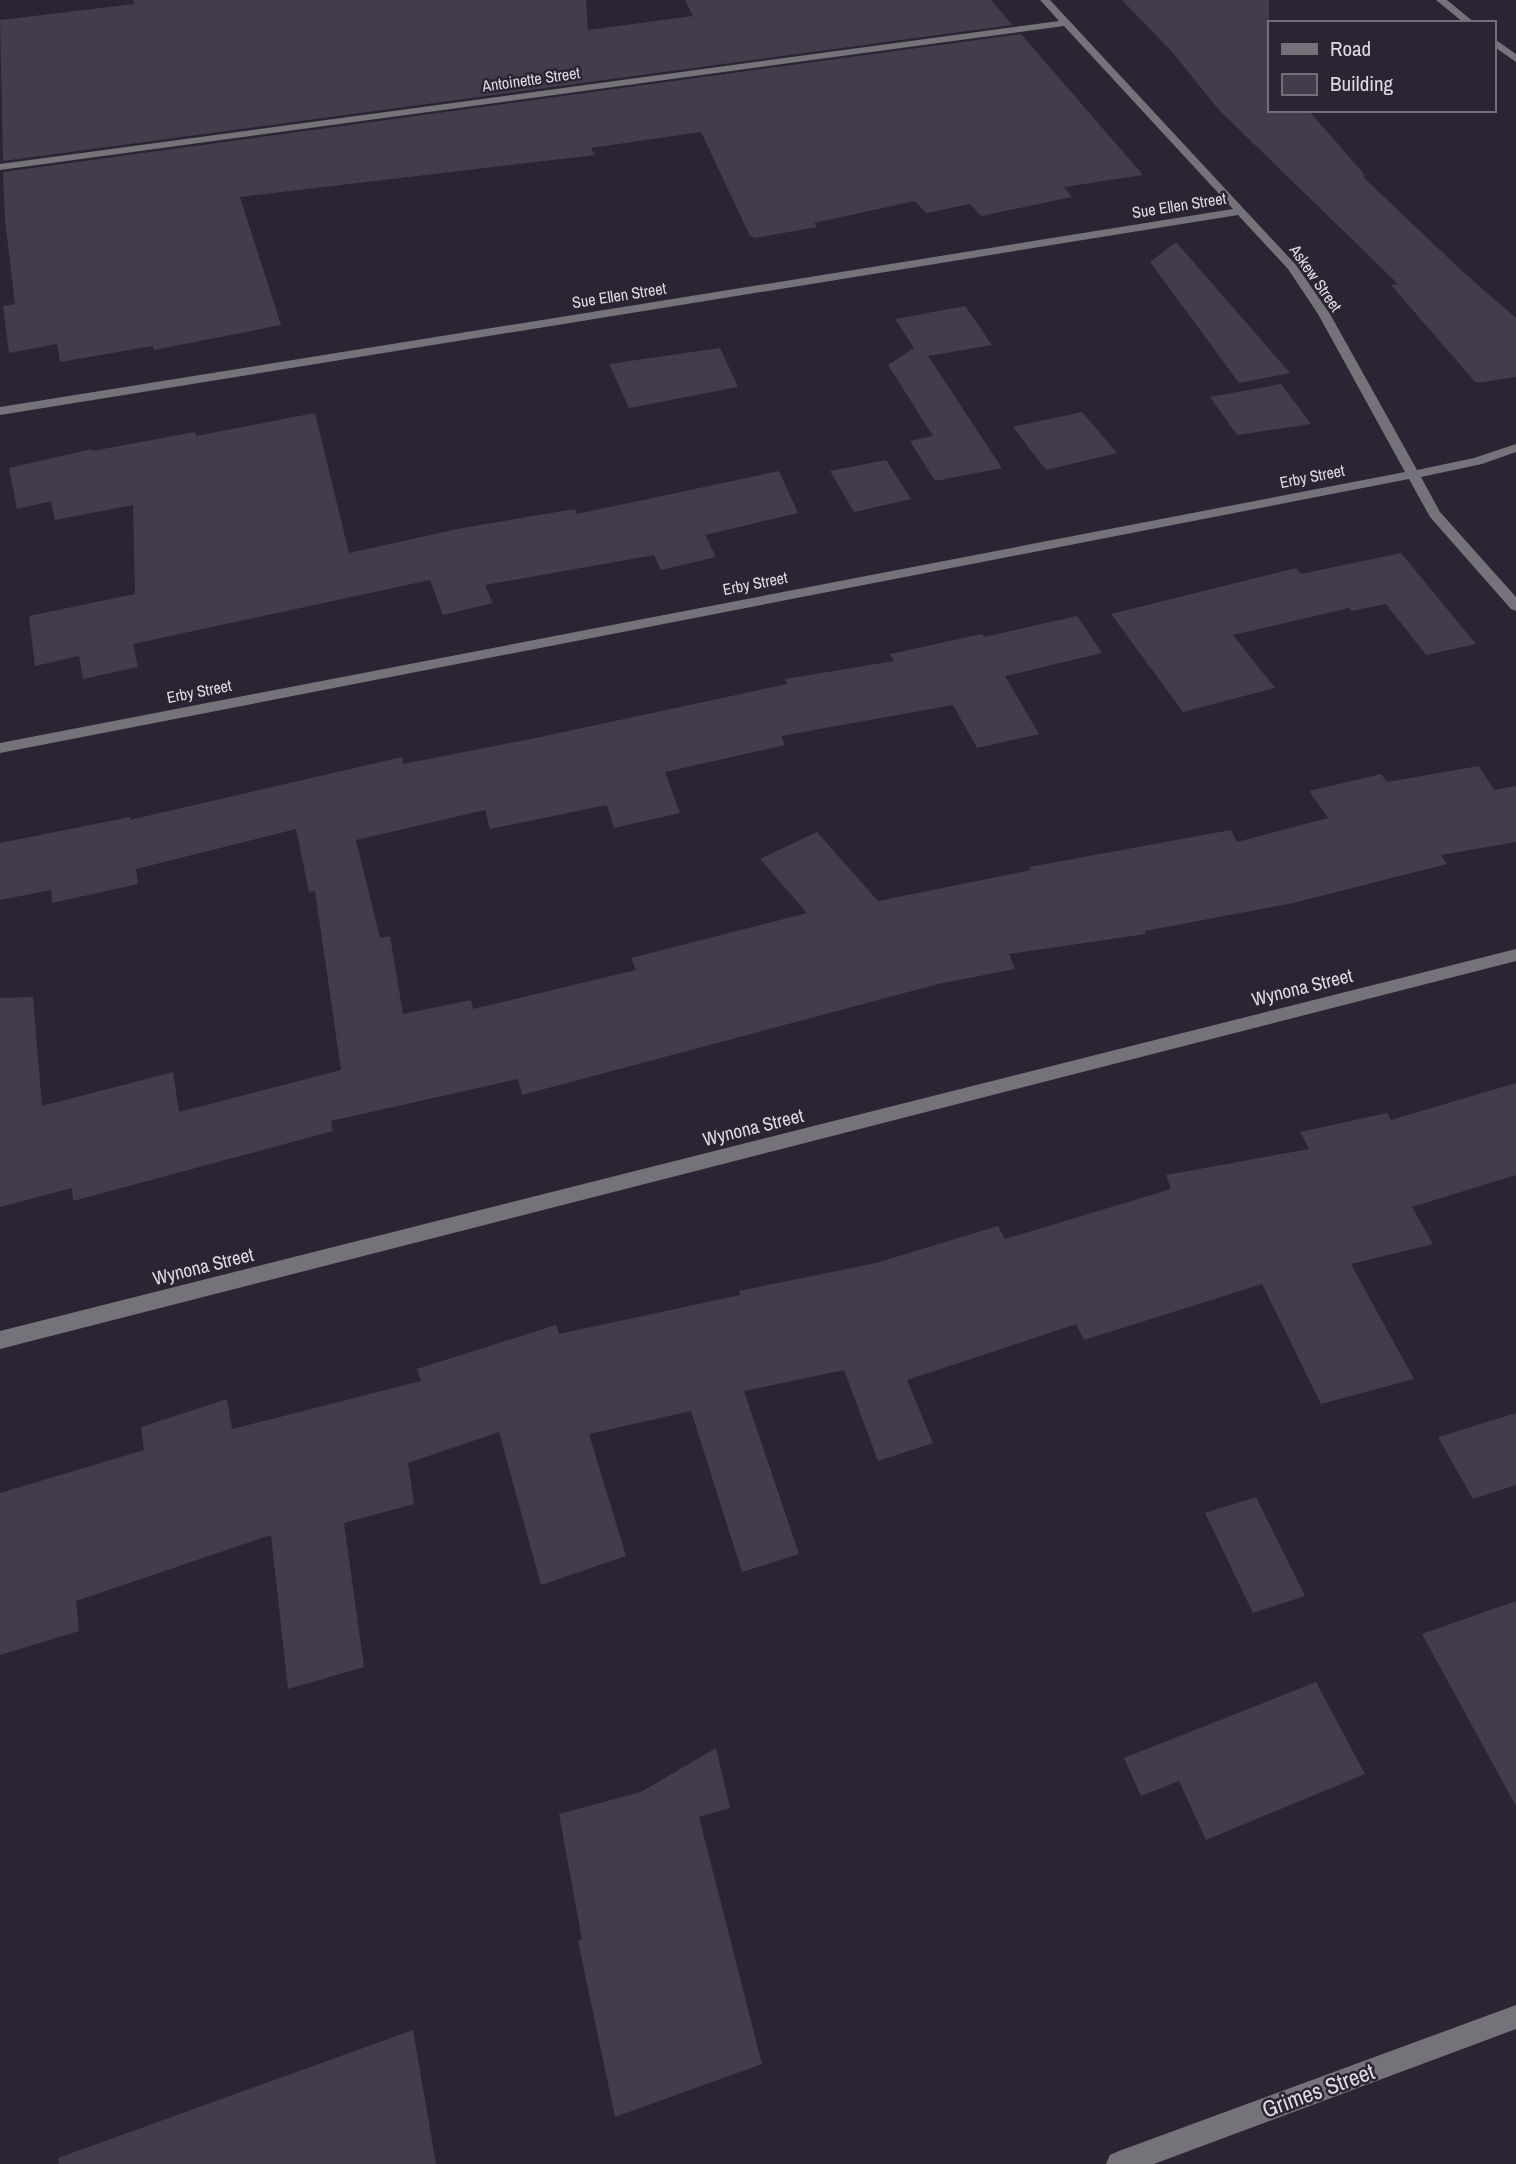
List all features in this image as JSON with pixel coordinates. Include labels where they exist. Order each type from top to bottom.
[{"type":"street","name":"Askew Street","points":[[1045,0],[1292,267],[1324,314],[1435,514],[1516,606]]},
{"type":"street","points":[[1441,0],[1467,21]]},
{"type":"street","name":"Antoinette Street","points":[[0,167],[1067,23]]},
{"type":"street","points":[[1495,43],[1516,59]]},
{"type":"street","name":"Sue Ellen Street","points":[[0,411],[1243,211]]},
{"type":"street","name":"Erby Street","points":[[0,748],[1414,474],[1477,461],[1516,448]]},
{"type":"street","name":"Wynona Street","points":[[0,1340],[1516,955]]},
{"type":"street","name":"Grimes Street","points":[[1119,2164],[1516,2017]]},
{"type":"building","points":[[133,0],[586,0],[588,30],[693,16],[685,0],[991,0],[1012,25],[3,161],[0,20],[134,4]]},
{"type":"building","points":[[1122,0],[1269,0],[1268,112],[1310,112],[1365,175],[1362,176],[1516,318],[1516,377],[1476,383],[1391,285],[1398,284],[1219,110],[1172,52]]},
{"type":"building","points":[[1021,34],[1143,175],[1064,187],[1072,197],[981,216],[970,204],[926,213],[915,201],[814,223],[817,227],[755,238],[750,236],[701,132],[591,148],[595,155],[240,197],[281,325],[154,350],[153,346],[60,362],[57,344],[9,353],[3,306],[15,304],[5,220],[3,172]]},
{"type":"building","points":[[1176,242],[1290,373],[1239,383],[1150,262]]},
{"type":"building","points":[[965,306],[992,345],[928,356],[1002,468],[935,481],[910,441],[933,436],[888,365],[914,348],[895,319]]},
{"type":"building","points":[[720,348],[738,387],[629,408],[609,364]]},
{"type":"building","points":[[1281,384],[1311,424],[1237,435],[1210,397]]},
{"type":"building","points":[[1082,412],[1117,453],[1046,470],[1013,427]]},
{"type":"building","points":[[315,413],[349,553],[462,528],[575,509],[577,514],[779,471],[798,513],[705,535],[716,557],[661,570],[654,555],[485,585],[493,603],[443,615],[430,580],[133,644],[138,667],[83,679],[79,656],[35,666],[29,616],[135,594],[133,505],[55,520],[51,501],[17,509],[9,468],[92,449],[195,432],[196,436]]},
{"type":"building","points":[[886,460],[911,499],[854,512],[830,471]]},
{"type":"building","points":[[1401,553],[1476,644],[1426,655],[1386,604],[1351,611],[1349,608],[1233,635],[1275,688],[1183,712],[1111,614],[1296,568],[1301,574]]},
{"type":"building","points":[[1077,616],[1102,653],[1005,676],[1039,734],[977,748],[953,705],[781,736],[785,745],[665,772],[680,813],[614,828],[607,805],[490,829],[485,810],[356,840],[380,938],[390,936],[403,1014],[471,1000],[473,1009],[636,970],[631,958],[807,913],[760,859],[817,832],[878,901],[1031,870],[1029,867],[1231,830],[1237,842],[1328,818],[1309,791],[1381,774],[1387,782],[1479,766],[1494,790],[1516,786],[1516,842],[1441,855],[1447,864],[1293,903],[1145,931],[1146,934],[1009,954],[1015,969],[938,984],[522,1095],[518,1079],[331,1121],[333,1131],[73,1201],[72,1188],[0,1207],[0,998],[33,997],[42,1106],[173,1072],[179,1112],[341,1070],[315,891],[309,892],[296,829],[136,869],[138,884],[52,903],[51,890],[0,900],[0,843],[130,817],[130,820],[402,757],[403,764],[526,740],[787,684],[785,679],[894,661],[890,654]]},
{"type":"building","points":[[1516,1083],[1516,1175],[1412,1207],[1433,1244],[1351,1264],[1414,1379],[1321,1404],[1262,1284],[1084,1340],[1076,1324],[907,1380],[933,1443],[878,1461],[844,1370],[744,1391],[799,1554],[742,1572],[691,1411],[589,1434],[626,1556],[541,1585],[499,1432],[408,1463],[414,1504],[344,1523],[364,1667],[288,1689],[271,1535],[76,1601],[79,1631],[0,1655],[0,1493],[144,1450],[141,1427],[227,1399],[232,1429],[421,1381],[417,1369],[556,1325],[559,1334],[740,1295],[739,1291],[876,1263],[998,1226],[1005,1239],[1171,1189],[1166,1175],[1309,1149],[1300,1132],[1387,1113],[1391,1120]]},
{"type":"building","points":[[1516,1413],[1516,1485],[1473,1499],[1438,1437]]},
{"type":"building","points":[[1256,1497],[1305,1596],[1253,1613],[1205,1513]]},
{"type":"building","points":[[1516,1601],[1516,1806],[1422,1634]]},
{"type":"building","points":[[1316,1682],[1365,1774],[1206,1840],[1179,1781],[1141,1796],[1124,1758]]},
{"type":"building","points":[[716,1748],[730,1808],[699,1817],[762,2064],[615,2117],[578,1941],[582,1940],[559,1814],[641,1792]]},
{"type":"building","points":[[413,2030],[436,2164],[59,2164],[58,2158]]}]
